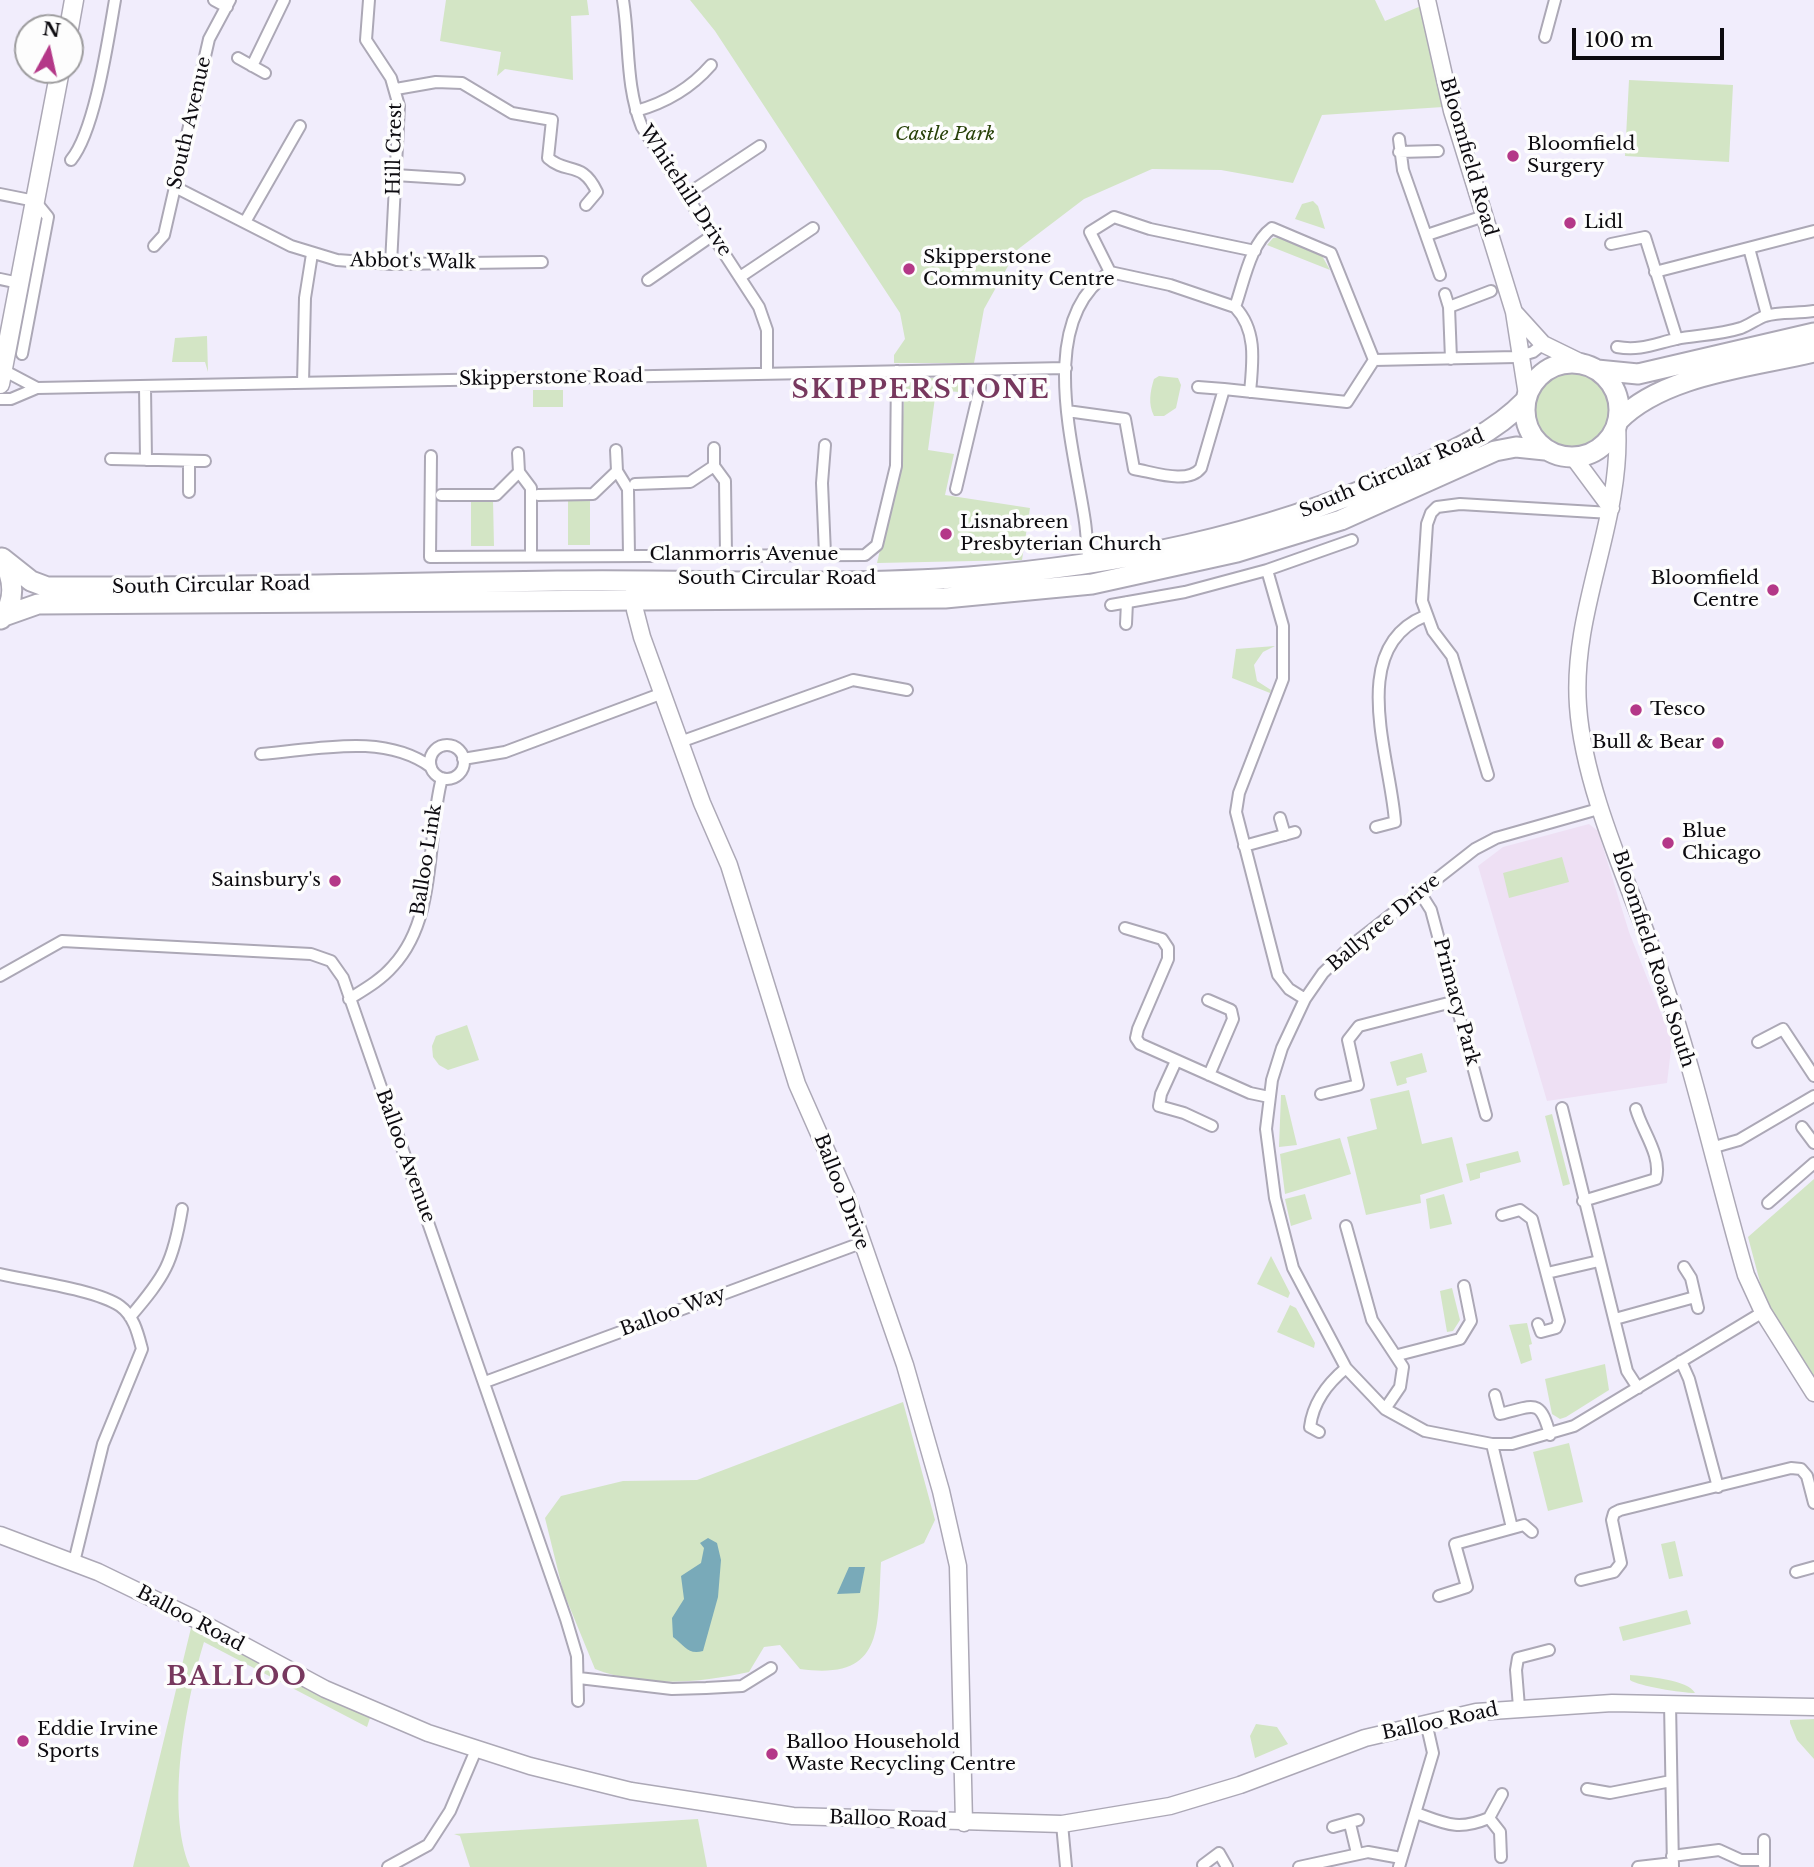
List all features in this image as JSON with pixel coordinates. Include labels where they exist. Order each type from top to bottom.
[{"type":"highway","points":[[1814,333],[1638,374],[1563,365],[1544,373],[1526,397],[1528,428],[1545,450],[1574,458],[1601,448],[1633,406],[1653,394],[1690,381],[1814,352]]},
{"type":"highway","points":[[1590,367],[1614,387],[1620,410],[1618,423]]},
{"type":"highway","name":"South Circular Road","points":[[1090,574],[1284,520],[1361,492],[1482,437],[1506,421],[1526,397]]},
{"type":"highway","name":"South Circular Road","points":[[2,618],[38,604],[634,590],[1090,574],[1237,552],[1340,520],[1495,451],[1516,447],[1545,450]]},
{"type":"highway","points":[[1,557],[12,586],[2,618]]},
{"type":"highway","name":"South Circular Road","points":[[1,557],[31,581],[47,587],[498,581],[634,590]]},
{"type":"main road","points":[[1,377],[57,84]]},
{"type":"street","points":[[71,160],[80,149],[99,81],[116,0]]},
{"type":"street","points":[[214,0],[228,3]]},
{"type":"street","points":[[252,66],[284,0]]},
{"type":"street","name":"Hill Crest","points":[[369,0],[366,40],[396,89],[399,106],[391,264]]},
{"type":"street","name":"Whitehill Drive","points":[[623,0],[629,80],[642,127],[766,321],[766,374]]},
{"type":"street","name":"Bloomfield Road","points":[[1427,0],[1452,111],[1514,312],[1526,397]]},
{"type":"street","points":[[1545,37],[1555,0]]},
{"type":"street","name":"South Avenue","points":[[154,246],[163,234],[209,40],[228,3]]},
{"type":"street","points":[[238,58],[265,73]]},
{"type":"street","points":[[636,111],[666,101],[699,79],[711,65]]},
{"type":"street","points":[[396,89],[436,82],[462,83],[512,113],[552,120],[548,158],[553,163],[582,170],[590,177],[597,192],[586,205]]},
{"type":"street","points":[[244,222],[300,126]]},
{"type":"street","points":[[1399,139],[1399,152],[1440,275]]},
{"type":"street","points":[[686,195],[760,146]]},
{"type":"street","points":[[1399,152],[1438,151]]},
{"type":"street","points":[[395,175],[459,179]]},
{"type":"street","name":"Abbot's Walk","points":[[175,187],[312,254],[354,263],[542,262]]},
{"type":"street","points":[[0,194],[35,201],[48,217],[22,354]]},
{"type":"street","points":[[1427,234],[1484,216]]},
{"type":"street","points":[[1110,272],[1090,232],[1114,218],[1150,229],[1255,251]]},
{"type":"street","points":[[740,277],[813,228]]},
{"type":"street","points":[[1235,307],[1255,251],[1263,234],[1272,228],[1327,249],[1374,360]]},
{"type":"street","points":[[1655,272],[1814,231]]},
{"type":"street","points":[[1611,244],[1657,234]]},
{"type":"street","points":[[648,280],[713,235]]},
{"type":"street","points":[[1645,237],[1677,339]]},
{"type":"street","points":[[1749,248],[1767,315]]},
{"type":"street","points":[[303,383],[305,298],[312,254]]},
{"type":"street","points":[[1090,574],[1067,411],[1066,368],[1068,343],[1080,305],[1094,282],[1110,272],[1170,285],[1235,307],[1245,318],[1252,343],[1250,391]]},
{"type":"street","points":[[0,279],[19,283]]},
{"type":"street","points":[[1449,307],[1490,292]]},
{"type":"street","points":[[1445,294],[1449,307],[1451,359]]},
{"type":"street","points":[[1617,347],[1632,350],[1677,339],[1700,338],[1742,327],[1767,315],[1794,315],[1814,310]]},
{"type":"street","name":"Bloomfield Road","points":[[1514,312],[1543,344],[1590,367]]},
{"type":"street","points":[[1374,360],[1521,356],[1543,344]]},
{"type":"street","points":[[1198,387],[1347,402],[1374,360]]},
{"type":"street","name":"Skipperstone Road","points":[[1,377],[37,388],[1066,368]]},
{"type":"street","points":[[956,489],[980,388],[980,369]]},
{"type":"street","name":"Clanmorris Avenue","points":[[431,456],[430,557],[865,555],[877,545],[896,466],[897,371]]},
{"type":"street","points":[[145,387],[146,460]]},
{"type":"street","name":"Skipperstone Road","points":[[0,399],[11,399],[37,388]]},
{"type":"street","points":[[1067,411],[1125,419],[1133,469],[1186,477],[1196,475],[1201,468],[1224,389]]},
{"type":"street","name":"Bloomfield Road South","points":[[1618,423],[1618,470],[1611,510],[1585,607],[1578,666],[1579,714],[1601,807],[1676,1020],[1746,1275],[1763,1312],[1814,1393]]},
{"type":"street","points":[[825,445],[822,483],[825,554]]},
{"type":"street","points":[[714,448],[714,466],[725,481],[726,555]]},
{"type":"street","points":[[616,450],[617,471],[628,489],[629,555]]},
{"type":"street","points":[[518,453],[519,472],[531,488],[531,556]]},
{"type":"street","points":[[1574,458],[1611,510]]},
{"type":"street","points":[[111,459],[205,461]]},
{"type":"street","points":[[189,492],[190,461]]},
{"type":"street","points":[[635,484],[690,482],[714,466]]},
{"type":"street","points":[[538,495],[593,494],[617,471]]},
{"type":"street","points":[[441,495],[496,495],[519,472]]},
{"type":"street","points":[[1488,775],[1452,656],[1425,616],[1422,601],[1424,565],[1427,524],[1431,513],[1437,507],[1460,504],[1611,510]]},
{"type":"street","points":[[1111,605],[1185,592],[1268,569],[1352,540]]},
{"type":"street","points":[[1268,569],[1283,626],[1283,670],[1280,691],[1239,793],[1236,812],[1255,895],[1278,975],[1289,989],[1305,999]]},
{"type":"street","name":"Balloo Drive","points":[[634,590],[642,637],[729,865],[797,1084],[846,1195],[905,1365],[941,1491],[958,1566],[964,1823]]},
{"type":"street","points":[[1126,624],[1127,602]]},
{"type":"street","points":[[1376,827],[1395,822],[1380,737],[1378,695],[1390,641],[1400,629],[1425,616]]},
{"type":"street","points":[[680,742],[853,680],[906,690]]},
{"type":"street","points":[[463,759],[505,752],[663,693]]},
{"type":"street","points":[[261,754],[360,747],[401,751],[431,767],[442,778],[457,776],[463,766],[463,759],[455,747],[444,746],[435,751],[431,767]]},
{"type":"street","name":"Balloo Link","points":[[349,999],[394,966],[405,951],[420,915],[434,807],[442,778]]},
{"type":"street","name":"Ballyree Drive","points":[[1601,807],[1487,842],[1419,891],[1351,946],[1323,973],[1305,999],[1282,1048],[1269,1097],[1266,1146],[1275,1198],[1293,1268],[1346,1368],[1385,1409],[1425,1431],[1492,1444],[1512,1444],[1574,1426],[1763,1312]]},
{"type":"street","points":[[1244,846],[1290,834],[1280,818]]},
{"type":"street","name":"Primacy Park","points":[[1419,891],[1431,910],[1486,1115]]},
{"type":"street","points":[[1125,928],[1162,939],[1168,948],[1168,959],[1136,1038],[1140,1044],[1250,1093],[1269,1097]]},
{"type":"street","name":"Balloo Avenue","points":[[0,976],[62,942],[311,954],[331,961],[343,978],[566,1619],[579,1678],[578,1701]]},
{"type":"street","points":[[1208,1000],[1231,1010],[1233,1019],[1209,1075]]},
{"type":"street","points":[[1321,1094],[1358,1085],[1348,1040],[1359,1026],[1456,1001]]},
{"type":"street","points":[[1758,1042],[1783,1029],[1814,1076]]},
{"type":"street","points":[[1176,1061],[1161,1094],[1159,1106],[1184,1113],[1212,1126]]},
{"type":"street","points":[[1711,1148],[1739,1140],[1814,1096]]},
{"type":"street","points":[[1562,1108],[1627,1370],[1638,1388]]},
{"type":"street","points":[[1584,1201],[1656,1179],[1658,1171],[1651,1145],[1642,1131],[1636,1109]]},
{"type":"street","points":[[1802,1127],[1814,1143]]},
{"type":"street","points":[[1768,1203],[1814,1163]]},
{"type":"street","points":[[130,1317],[162,1281],[176,1247],[182,1209]]},
{"type":"street","points":[[1502,1215],[1520,1210],[1532,1219],[1559,1321],[1556,1328],[1541,1332],[1538,1324]]},
{"type":"street","points":[[1346,1226],[1372,1320],[1398,1355],[1403,1367],[1402,1380],[1385,1409]]},
{"type":"street","name":"Balloo Way","points":[[485,1381],[861,1243]]},
{"type":"street","points":[[1547,1273],[1599,1261]]},
{"type":"street","points":[[1615,1319],[1697,1303],[1691,1278],[1684,1267]]},
{"type":"street","points":[[0,1274],[104,1298],[121,1307],[130,1317],[142,1349],[103,1444],[74,1562]]},
{"type":"street","points":[[1398,1355],[1460,1339],[1471,1321],[1464,1286]]},
{"type":"street","points":[[1681,1361],[1689,1379],[1718,1487]]},
{"type":"street","points":[[1319,1432],[1310,1427],[1311,1416],[1325,1387],[1346,1368]]},
{"type":"street","points":[[1495,1395],[1500,1414],[1532,1407],[1544,1412],[1550,1435]]},
{"type":"street","points":[[1492,1444],[1512,1528]]},
{"type":"street","points":[[1581,1580],[1614,1572],[1622,1563],[1612,1520],[1614,1513],[1791,1468],[1801,1469],[1807,1476],[1814,1503]]},
{"type":"street","points":[[1439,1596],[1467,1587],[1455,1544],[1524,1525],[1532,1532]]},
{"type":"street","name":"Balloo Road","points":[[0,1535],[74,1562],[193,1618],[325,1689],[476,1750],[579,1779],[719,1807],[814,1818],[1062,1824],[1170,1806],[1240,1785],[1365,1738],[1426,1722],[1519,1707],[1670,1703],[1768,1708],[1814,1707]]},
{"type":"street","points":[[1796,1572],[1814,1567]]},
{"type":"street","points":[[1519,1707],[1516,1670],[1518,1658],[1549,1650]]},
{"type":"street","points":[[579,1678],[672,1689],[706,1688],[742,1686],[771,1668]]},
{"type":"street","points":[[1670,1703],[1672,1862]]},
{"type":"street","points":[[1299,1867],[1331,1863],[1357,1853],[1379,1853],[1400,1862],[1433,1753],[1426,1722]]},
{"type":"street","points":[[388,1867],[428,1845],[450,1811],[476,1750]]},
{"type":"street","points":[[1587,1789],[1610,1793],[1671,1781]]},
{"type":"street","points":[[1416,1813],[1461,1827],[1489,1818],[1502,1794]]},
{"type":"street","points":[[1489,1818],[1500,1832],[1501,1857]]},
{"type":"street","points":[[1333,1827],[1354,1822],[1357,1853]]},
{"type":"street","points":[[1062,1824],[1066,1867]]},
{"type":"street","points":[[1638,1867],[1719,1850],[1741,1860],[1764,1863],[1764,1840]]},
{"type":"street","points":[[1203,1866],[1219,1853],[1227,1867]]},
{"type":"shaded area","points":[[1589,824],[1598,831],[1629,932],[1672,1041],[1667,1083],[1547,1101],[1478,866],[1503,847]]},
{"type":"green space","points":[[446,0],[587,0],[589,15],[571,16],[573,80],[505,69],[497,76],[501,52],[440,41]]},
{"type":"green space","name":"Castle Park","points":[[690,0],[1375,0],[1385,21],[1421,6],[1443,107],[1322,115],[1293,183],[1221,170],[1152,169],[1084,199],[1017,250],[984,309],[974,363],[894,363],[894,355],[905,339],[900,313],[715,31]]},
{"type":"green space","points":[[1629,80],[1733,85],[1729,162],[1625,156]]},
{"type":"green space","points":[[1313,201],[1318,206],[1325,229],[1295,219],[1302,204]]},
{"type":"green space","points":[[1281,237],[1321,254],[1330,270],[1267,245],[1273,238]]},
{"type":"green space","points":[[207,336],[208,372],[205,362],[172,362],[175,338]]},
{"type":"green space","points":[[1571,371],[1586,374],[1599,382],[1607,395],[1610,410],[1607,425],[1599,438],[1586,446],[1571,449],[1556,446],[1543,438],[1535,425],[1532,410],[1535,395],[1543,382],[1556,374]]},
{"type":"green space","points":[[1159,376],[1178,378],[1181,385],[1176,408],[1164,416],[1154,416],[1151,393],[1154,379]]},
{"type":"green space","points":[[913,378],[968,378],[959,392],[936,390],[928,450],[954,454],[945,495],[1030,508],[1022,560],[877,563],[900,465],[905,386]]},
{"type":"green space","points":[[533,390],[563,390],[563,407],[533,407]]},
{"type":"green space","points":[[471,500],[493,500],[494,546],[471,546]]},
{"type":"green space","points":[[568,500],[590,500],[590,545],[568,545]]},
{"type":"green space","points":[[1275,646],[1263,652],[1254,665],[1257,681],[1271,690],[1270,693],[1232,678],[1236,649]]},
{"type":"green space","points":[[1562,857],[1569,882],[1509,898],[1503,873]]},
{"type":"green space","points":[[467,1025],[479,1060],[448,1070],[439,1065],[433,1057],[432,1046],[436,1036]]},
{"type":"green space","points":[[1422,1053],[1427,1072],[1406,1078],[1407,1083],[1397,1086],[1390,1062]]},
{"type":"green space","points":[[1409,1090],[1422,1144],[1452,1137],[1463,1182],[1420,1195],[1421,1203],[1366,1215],[1347,1137],[1377,1129],[1370,1099]]},
{"type":"green space","points":[[1281,1095],[1285,1095],[1297,1145],[1279,1147]]},
{"type":"green space","points":[[1552,1114],[1570,1184],[1563,1186],[1545,1116]]},
{"type":"green space","points":[[1340,1138],[1351,1174],[1285,1194],[1280,1154]]},
{"type":"green space","points":[[1518,1151],[1521,1162],[1480,1173],[1480,1178],[1470,1181],[1466,1164]]},
{"type":"green space","points":[[1814,1179],[1814,1384],[1769,1316],[1748,1237]]},
{"type":"green space","points":[[1305,1194],[1312,1219],[1291,1226],[1285,1199]]},
{"type":"green space","points":[[1444,1194],[1452,1224],[1430,1229],[1426,1199]]},
{"type":"green space","points":[[1271,1256],[1290,1293],[1288,1298],[1257,1284]]},
{"type":"green space","points":[[1452,1288],[1460,1320],[1453,1331],[1447,1332],[1440,1291]]},
{"type":"green space","points":[[1290,1305],[1296,1308],[1315,1343],[1314,1348],[1277,1332]]},
{"type":"green space","points":[[1527,1323],[1532,1344],[1529,1345],[1532,1360],[1521,1364],[1509,1325]]},
{"type":"green space","points":[[1605,1364],[1609,1390],[1566,1417],[1560,1419],[1552,1414],[1545,1379]]},
{"type":"green space","points":[[903,1402],[935,1520],[924,1543],[881,1562],[876,1628],[871,1644],[862,1658],[848,1666],[828,1671],[800,1669],[780,1645],[764,1647],[749,1672],[711,1679],[652,1681],[613,1675],[595,1669],[563,1591],[545,1518],[561,1496],[623,1481],[697,1480]]},
{"type":"green space","points":[[1569,1443],[1583,1502],[1548,1511],[1533,1452]]},
{"type":"green space","points":[[1675,1541],[1683,1576],[1669,1579],[1661,1544]]},
{"type":"green space","points":[[1687,1610],[1691,1624],[1623,1641],[1619,1627]]},
{"type":"green space","points":[[197,1626],[370,1718],[367,1727],[204,1642],[185,1724],[179,1786],[179,1816],[190,1867],[133,1867],[191,1628]]},
{"type":"green space","points":[[1630,1675],[1676,1682],[1695,1693],[1642,1685],[1630,1680]]},
{"type":"green space","points":[[1814,1719],[1814,1759],[1797,1740],[1790,1720]]},
{"type":"green space","points":[[1256,1724],[1277,1727],[1288,1744],[1255,1758],[1250,1736]]},
{"type":"green space","points":[[698,1819],[707,1867],[470,1867],[460,1836],[454,1834]]},
{"type":"water","points":[[708,1538],[717,1543],[721,1560],[718,1597],[703,1651],[694,1652],[673,1637],[672,1618],[684,1599],[681,1576],[701,1563],[704,1548],[700,1543]]},
{"type":"water","points":[[849,1567],[865,1567],[860,1593],[837,1594]]},
{"type":"place","name":"Bloomfield Surgery","points":[[1513,156]]},
{"type":"place","name":"Lidl","points":[[1570,223]]},
{"type":"place","name":"Skipperstone Community Centre","points":[[909,269]]},
{"type":"place","name":"Lisnabreen Presbyterian Church","points":[[946,534]]},
{"type":"place","name":"Bloomfield Centre","points":[[1773,590]]},
{"type":"place","name":"Tesco","points":[[1636,710]]},
{"type":"place","name":"Bull & Bear","points":[[1718,743]]},
{"type":"place","name":"Blue Chicago","points":[[1668,843]]},
{"type":"place","name":"Sainsbury's","points":[[335,881]]},
{"type":"place","name":"Eddie Irvine Sports","points":[[23,1741]]},
{"type":"place","name":"Balloo Household Waste Recycling Centre","points":[[772,1754]]},
{"type":"district","name":"SKIPPERSTONE","points":[[921,391]]},
{"type":"district","name":"BALLOO","points":[[237,1678]]}]
